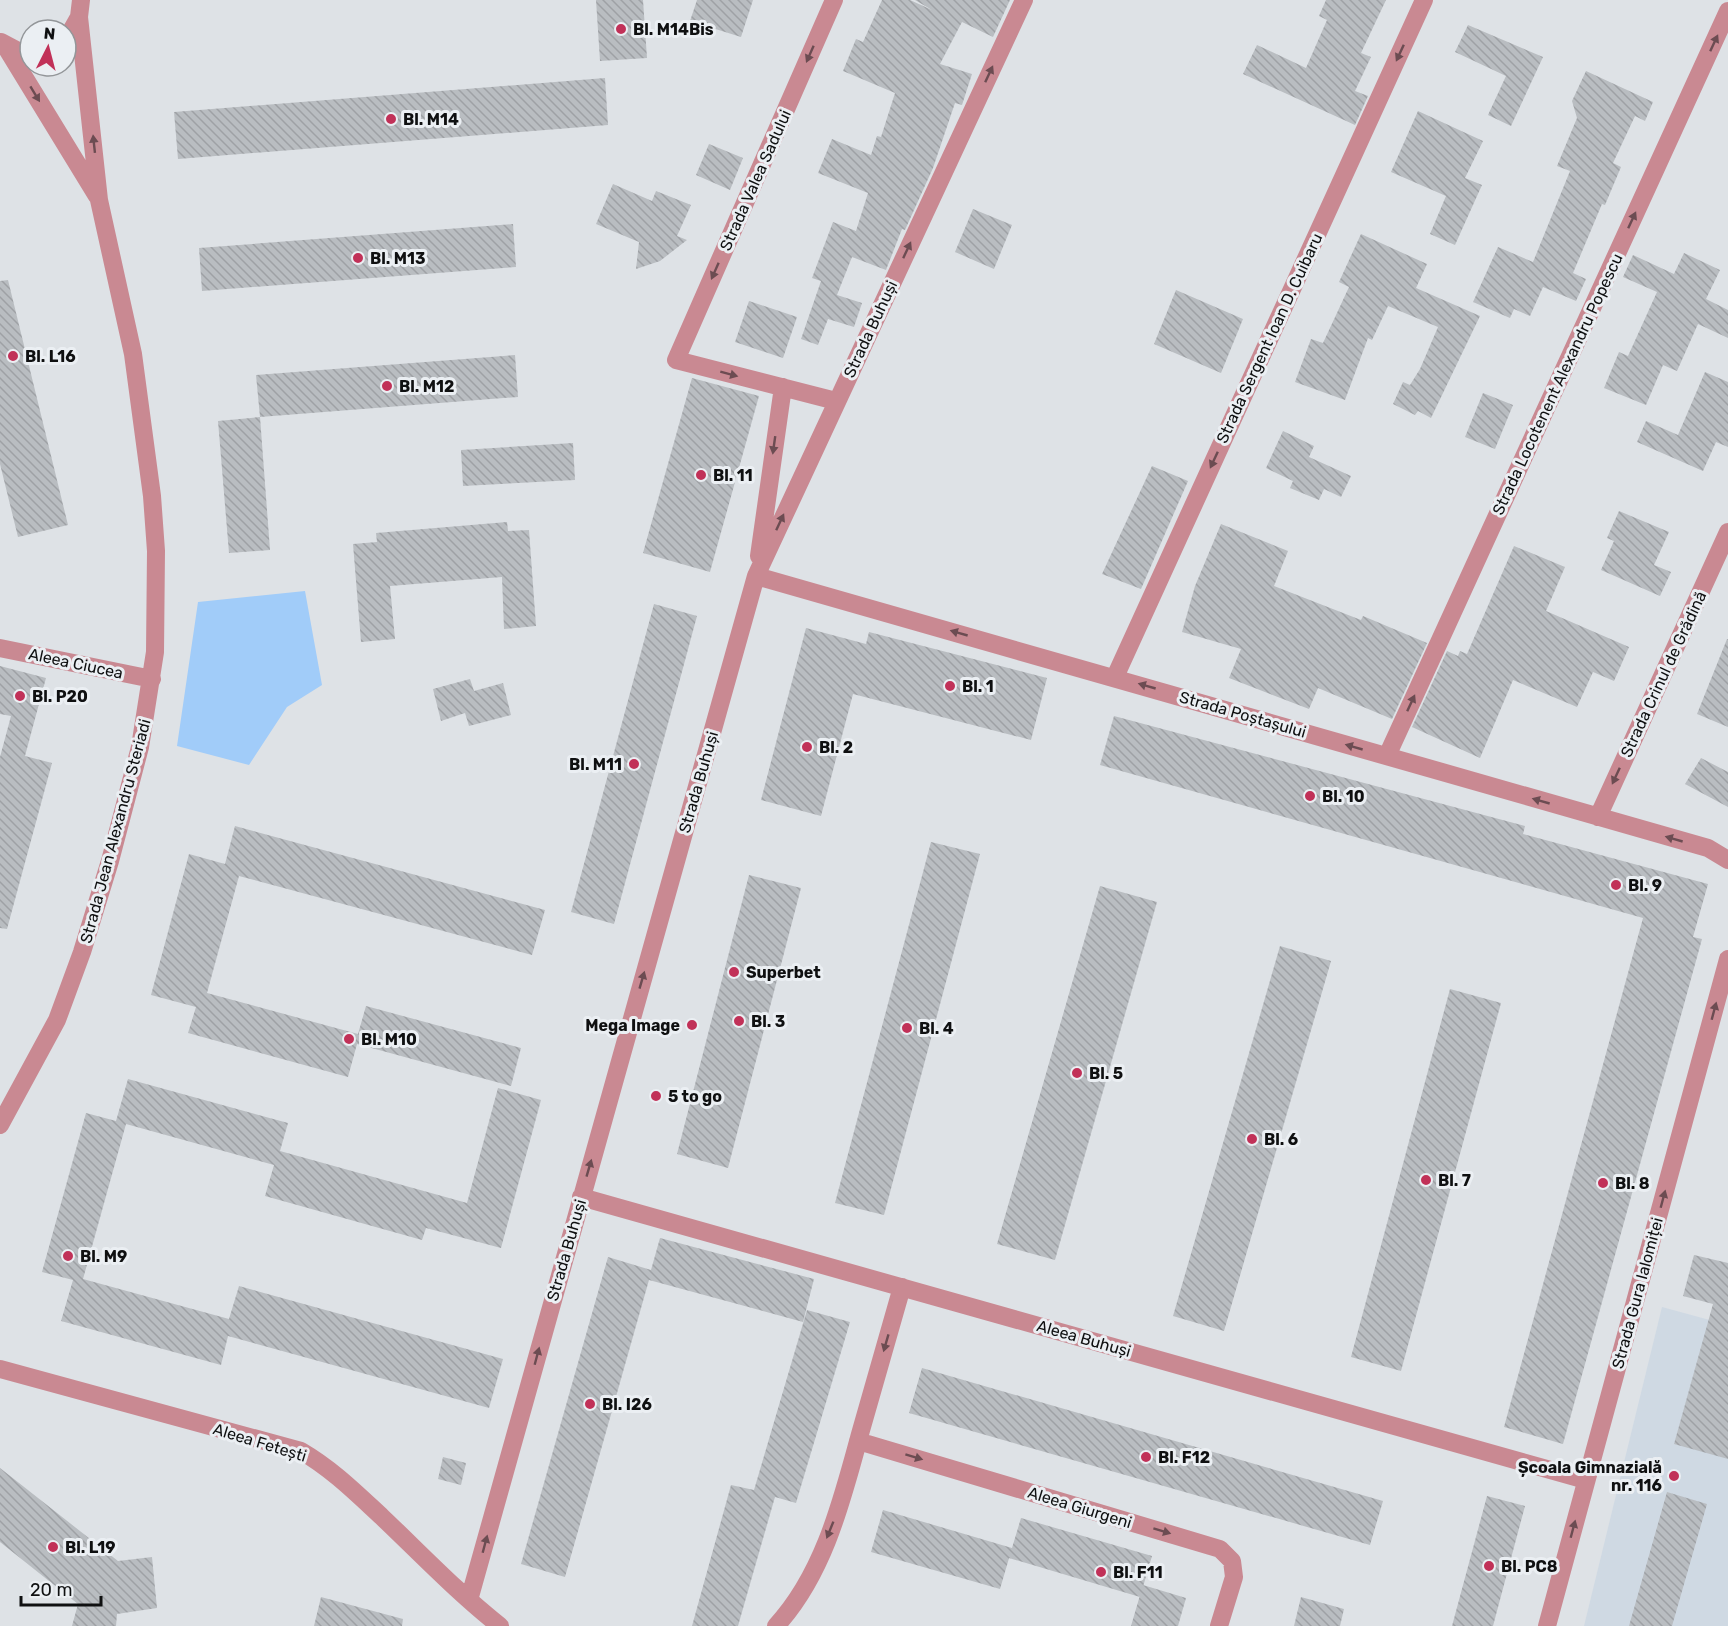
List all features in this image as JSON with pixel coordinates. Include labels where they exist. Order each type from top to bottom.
[{"type":"street","name":"Strada Valea Sadului","points":[[783,387],[676,360],[834,0]]},
{"type":"street","name":"Strada Buhuși","points":[[469,1600],[756,576],[1024,0]]},
{"type":"street","name":"Strada Sergent Ioan D. Cuibaru","points":[[1114,677],[1424,0]]},
{"type":"street","name":"Strada Jean Alexandru Steriadi","points":[[0,1125],[57,1020],[82,952],[110,861],[140,747],[152,679],[157,583],[152,496],[133,354],[99,200],[80,9]]},
{"type":"street","name":"Strada Locotenent Alexandru Popescu","points":[[1387,756],[1728,11]]},
{"type":"street","points":[[2,43],[18,51]]},
{"type":"street","name":"Strada Jean Alexandru Steriadi","points":[[2,43],[99,200]]},
{"type":"street","points":[[756,576],[783,387],[836,401]]},
{"type":"street","name":"Strada Crinul de Grădină","points":[[1598,817],[1728,532]]},
{"type":"street","name":"Strada Poștașului","points":[[756,576],[1708,848],[1728,860]]},
{"type":"street","name":"Aleea Ciucea","points":[[0,648],[152,679]]},
{"type":"street","name":"Strada Gura Ialomiței","points":[[1546,1626],[1728,959]]},
{"type":"street","name":"Aleea Buhuși","points":[[581,1197],[1586,1480]]},
{"type":"street","points":[[776,1626],[801,1592],[819,1558],[839,1509],[902,1287]]},
{"type":"street","name":"Aleea Fetești","points":[[0,1369],[301,1451],[323,1464],[346,1483],[469,1600],[500,1626]]},
{"type":"street","name":"Aleea Giurgeni","points":[[858,1441],[1220,1549],[1232,1561],[1234,1577],[1219,1626]]},
{"type":"shaded area","points":[[305,591],[322,685],[287,707],[249,765],[177,746],[198,602]]},
{"type":"shaded area","name":"Școala Gimnazială nr. 116","points":[[1662,1307],[1728,1325],[1728,1626],[1584,1626]]},
{"type":"building","name":"Bl. M14Bis","points":[[596,0],[643,0],[647,58],[600,61]]},
{"type":"building","points":[[697,0],[753,0],[741,37],[690,21]]},
{"type":"building","points":[[882,0],[910,0],[932,10],[915,0],[1010,0],[993,37],[962,22],[940,64],[972,74],[962,105],[955,103],[933,168],[905,230],[902,229],[886,270],[852,257],[837,295],[862,303],[854,327],[828,319],[818,345],[801,339],[821,281],[812,278],[833,222],[856,231],[868,193],[818,173],[832,139],[871,155],[877,136],[881,137],[895,93],[843,71],[856,39],[863,42]]},
{"type":"building","points":[[1326,0],[1386,0],[1361,53],[1371,57],[1355,91],[1368,96],[1355,125],[1243,74],[1257,45],[1306,68],[1327,20],[1319,16]]},
{"type":"building","points":[[1468,25],[1543,57],[1511,126],[1488,115],[1506,76],[1455,52]]},
{"type":"building","points":[[1586,71],[1653,102],[1645,121],[1635,116],[1613,163],[1621,167],[1605,205],[1602,204],[1573,273],[1586,279],[1576,301],[1543,287],[1530,316],[1514,309],[1510,318],[1473,302],[1498,247],[1533,262],[1570,171],[1557,166],[1577,118],[1572,101]]},
{"type":"building","name":"Bl. M14","points":[[605,78],[608,125],[178,159],[174,112]]},
{"type":"building","points":[[1418,111],[1483,141],[1465,178],[1482,185],[1455,245],[1430,234],[1446,196],[1391,172]]},
{"type":"building","points":[[709,144],[743,158],[730,190],[696,175]]},
{"type":"building","points":[[613,184],[652,201],[656,191],[691,205],[677,236],[687,240],[660,261],[636,269],[639,242],[596,224]]},
{"type":"building","points":[[973,209],[1012,225],[994,269],[955,252]]},
{"type":"building","name":"Bl. M13","points":[[513,224],[516,267],[202,291],[199,248]]},
{"type":"building","points":[[1361,234],[1427,264],[1416,288],[1480,316],[1431,418],[1418,411],[1415,415],[1393,404],[1403,382],[1410,385],[1420,369],[1438,327],[1388,306],[1372,340],[1368,338],[1345,400],[1295,382],[1311,339],[1323,343],[1349,287],[1339,282]]},
{"type":"building","points":[[1684,253],[1720,270],[1706,299],[1728,310],[1728,338],[1698,324],[1677,371],[1663,365],[1646,405],[1604,388],[1619,352],[1628,356],[1657,292],[1623,277],[1633,255],[1674,274]]},
{"type":"building","name":"Bl. L16","points":[[8,280],[68,525],[18,537],[0,464],[0,281]]},
{"type":"building","points":[[1176,290],[1243,319],[1221,373],[1154,344]]},
{"type":"building","points":[[749,301],[797,317],[783,358],[735,342]]},
{"type":"building","name":"Bl. M12","points":[[515,355],[518,397],[260,417],[256,375]]},
{"type":"building","points":[[1705,372],[1728,382],[1728,447],[1716,442],[1703,471],[1637,442],[1646,421],[1678,435]]},
{"type":"building","name":"Bl. 11","points":[[692,378],[759,396],[710,572],[643,553]]},
{"type":"building","points":[[1483,393],[1513,405],[1495,449],[1465,437]]},
{"type":"building","points":[[260,417],[270,550],[229,553],[218,421]]},
{"type":"building","points":[[1283,431],[1314,446],[1309,457],[1351,476],[1341,497],[1324,489],[1319,500],[1290,488],[1293,481],[1266,468]]},
{"type":"building","points":[[573,443],[575,480],[463,486],[461,450]]},
{"type":"building","points":[[1152,466],[1188,481],[1141,589],[1102,574]]},
{"type":"building","points":[[1619,511],[1669,532],[1654,565],[1671,572],[1660,596],[1601,570],[1614,541],[1607,538]]},
{"type":"building","points":[[507,522],[508,531],[529,530],[536,626],[504,629],[502,577],[390,586],[395,639],[361,642],[353,544],[377,542],[376,533]]},
{"type":"building","points":[[1221,524],[1288,551],[1274,586],[1361,620],[1363,616],[1427,643],[1392,719],[1318,688],[1309,709],[1229,678],[1241,649],[1182,632],[1195,586]]},
{"type":"building","points":[[1514,546],[1565,567],[1546,611],[1629,647],[1614,681],[1593,672],[1577,707],[1513,680],[1480,758],[1412,727],[1447,651],[1458,656],[1460,651],[1467,654]]},
{"type":"building","name":"Bl. M11","points":[[654,604],[697,616],[614,924],[571,912]]},
{"type":"building","points":[[806,628],[866,644],[869,632],[1047,678],[1031,740],[853,694],[821,816],[761,800]]},
{"type":"building","points":[[1728,639],[1728,727],[1697,714]]},
{"type":"building","points":[[0,666],[46,678],[25,756],[52,763],[7,929],[0,928],[0,757],[11,716],[0,714]]},
{"type":"building","points":[[470,679],[474,691],[503,683],[511,715],[469,726],[465,713],[441,721],[433,689]]},
{"type":"building","points":[[1114,716],[1525,826],[1523,834],[1708,884],[1693,937],[1702,939],[1563,1444],[1504,1427],[1643,918],[1100,765]]},
{"type":"building","points":[[1701,758],[1728,772],[1728,807],[1685,784]]},
{"type":"building","name":"Bl. M10","points":[[235,826],[545,910],[532,955],[239,876],[207,993],[358,1034],[366,1006],[521,1048],[511,1086],[357,1044],[348,1077],[188,1033],[196,1007],[151,995],[189,854],[225,864]]},
{"type":"building","name":"Bl. 4","points":[[931,842],[980,854],[884,1215],[835,1203]]},
{"type":"building","name":"Bl. 3","points":[[749,875],[801,888],[728,1168],[677,1154]]},
{"type":"building","name":"Bl. 5","points":[[1100,886],[1157,902],[1055,1260],[997,1244]]},
{"type":"building","name":"Bl. 6","points":[[1280,946],[1331,961],[1224,1331],[1173,1316]]},
{"type":"building","name":"Bl. 7","points":[[1450,989],[1501,1003],[1401,1371],[1351,1357]]},
{"type":"building","name":"Bl. M9","points":[[128,1079],[288,1123],[280,1151],[467,1203],[498,1088],[541,1100],[501,1248],[426,1228],[422,1240],[265,1196],[274,1165],[126,1124],[83,1279],[229,1319],[239,1286],[503,1359],[489,1408],[228,1336],[221,1365],[61,1321],[73,1280],[42,1272],[86,1113],[116,1121]]},
{"type":"building","points":[[660,1238],[814,1279],[803,1322],[649,1280],[565,1577],[521,1564],[608,1257],[651,1270]]},
{"type":"building","points":[[1694,1255],[1728,1263],[1728,1459],[1674,1444],[1713,1304],[1683,1296]]},
{"type":"building","points":[[807,1310],[850,1322],[796,1503],[775,1497],[738,1626],[692,1626],[731,1485],[754,1490]]},
{"type":"building","name":"Bl. F12","points":[[922,1368],[1383,1501],[1370,1545],[909,1413]]},
{"type":"building","points":[[443,1457],[466,1463],[461,1485],[438,1479]]},
{"type":"building","name":"Bl. L19","points":[[0,1468],[118,1561],[152,1557],[157,1608],[117,1614],[116,1626],[72,1626],[78,1604],[0,1542]]},
{"type":"building","points":[[1667,1492],[1707,1504],[1672,1626],[1629,1626]]},
{"type":"building","name":"Bl. PC8","points":[[1487,1496],[1525,1506],[1493,1626],[1452,1626]]},
{"type":"building","points":[[883,1510],[1012,1548],[1000,1589],[871,1552]]},
{"type":"building","points":[[1021,1518],[1152,1556],[1140,1597],[1009,1558]]},
{"type":"building","points":[[1143,1585],[1186,1598],[1178,1626],[1131,1626]]},
{"type":"building","points":[[321,1597],[403,1619],[402,1626],[314,1626]]},
{"type":"building","points":[[1301,1597],[1344,1609],[1340,1626],[1294,1626]]},
{"type":"place","name":"Bl. M14Bis","points":[[621,29]]},
{"type":"place","name":"Bl. M14","points":[[391,119]]},
{"type":"place","name":"Bl. M13","points":[[358,258]]},
{"type":"place","name":"Bl. L16","points":[[13,356]]},
{"type":"place","name":"Bl. M12","points":[[387,386]]},
{"type":"place","name":"Bl. 11","points":[[701,475]]},
{"type":"place","name":"Bl. 1","points":[[950,686]]},
{"type":"place","name":"Bl. P20","points":[[20,696]]},
{"type":"place","name":"Bl. 2","points":[[807,747]]},
{"type":"place","name":"Bl. M11","points":[[634,764]]},
{"type":"place","name":"Bl. 10","points":[[1310,796]]},
{"type":"place","name":"Bl. 9","points":[[1616,885]]},
{"type":"place","name":"Superbet","points":[[734,972]]},
{"type":"place","name":"Bl. 3","points":[[739,1021]]},
{"type":"place","name":"Mega Image","points":[[692,1025]]},
{"type":"place","name":"Bl. 4","points":[[907,1028]]},
{"type":"place","name":"Bl. M10","points":[[349,1039]]},
{"type":"place","name":"Bl. 5","points":[[1077,1073]]},
{"type":"place","name":"5 to go","points":[[656,1096]]},
{"type":"place","name":"Bl. 6","points":[[1252,1139]]},
{"type":"place","name":"Bl. 7","points":[[1426,1180]]},
{"type":"place","name":"Bl. 8","points":[[1603,1183]]},
{"type":"place","name":"Bl. M9","points":[[68,1256]]},
{"type":"place","name":"Bl. I26","points":[[590,1404]]},
{"type":"place","name":"Bl. F12","points":[[1146,1457]]},
{"type":"place","name":"Școala Gimnazială nr. 116","points":[[1674,1476]]},
{"type":"place","name":"Bl. L19","points":[[53,1547]]},
{"type":"place","name":"Bl. PC8","points":[[1489,1566]]},
{"type":"place","name":"Bl. F11","points":[[1101,1572]]}]
